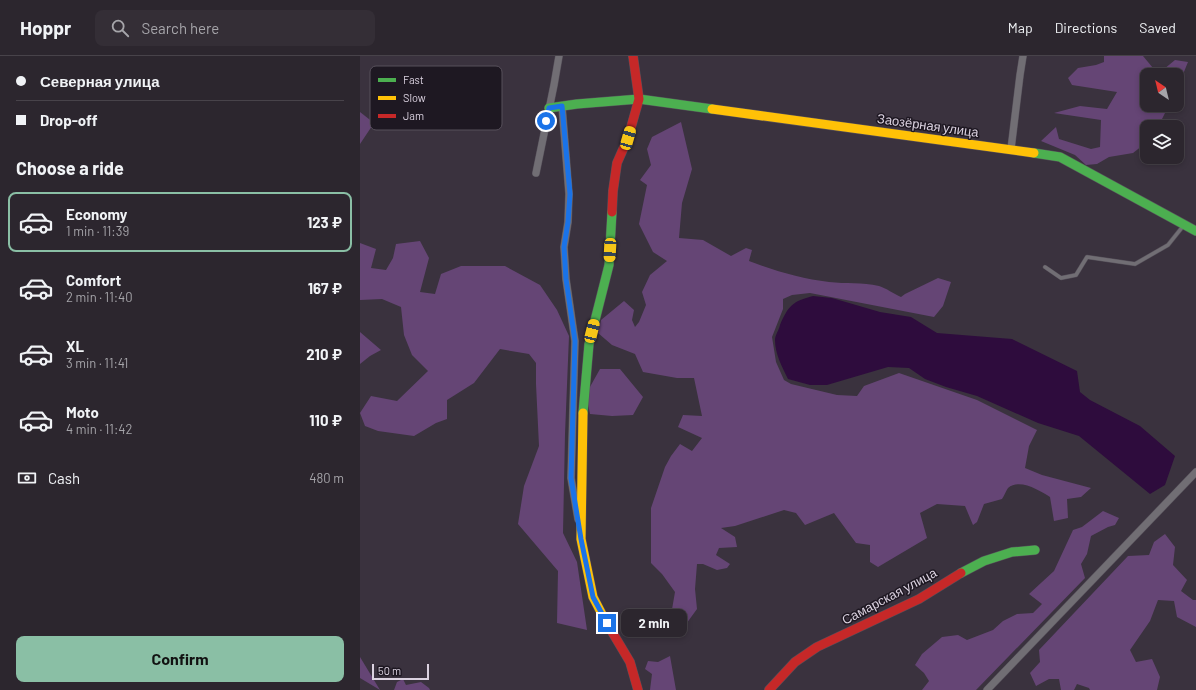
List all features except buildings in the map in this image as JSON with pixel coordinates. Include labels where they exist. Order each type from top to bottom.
[{"type":"street","points":[[536,173],[559,56]]},
{"type":"street","points":[[581,539],[583,406],[589,344],[609,265],[613,192],[617,163],[628,138],[639,99],[633,56]]},
{"type":"street","points":[[1011,149],[1023,56]]},
{"type":"street","name":"Заозёрная улица","points":[[549,108],[639,99],[1011,149],[1060,157],[1196,230]]},
{"type":"street","points":[[562,106],[570,194],[564,254],[575,341],[571,478],[581,539],[593,597],[630,662],[638,690]]},
{"type":"street","points":[[987,690],[1196,472]]},
{"type":"street","name":"Самарская улица","points":[[769,690],[795,662],[817,647],[893,612],[984,561],[1012,552],[1034,550]]},
{"type":"lane","points":[[1045,267],[1061,278],[1076,274],[1087,257],[1135,264],[1168,245],[1185,224]]},
{"type":"shaded area","points":[[1104,56],[1143,56],[1153,68],[1140,68],[1140,112],[1166,112],[1162,120],[1140,120],[1140,148],[1133,153],[1109,157],[1097,164],[1086,165],[1075,155],[1041,141],[1056,127],[1059,139],[1091,149],[1100,147],[1101,120],[1054,113],[1080,106],[1107,109],[1117,92],[1072,85],[1068,78],[1078,68],[1104,62]]},
{"type":"shaded area","points":[[1175,60],[1188,62],[1184,72],[1184,68],[1165,68]]},
{"type":"shaded area","points":[[360,112],[370,120],[370,129],[360,144]]},
{"type":"shaded area","points":[[681,122],[692,169],[682,203],[679,238],[703,240],[731,256],[746,248],[752,250],[749,261],[779,271],[819,281],[879,286],[901,297],[938,278],[951,282],[943,306],[934,317],[810,293],[792,295],[783,299],[783,309],[772,337],[776,362],[784,380],[791,384],[837,395],[857,396],[864,386],[899,373],[977,400],[1037,430],[1029,446],[1025,468],[1042,475],[1091,488],[1081,497],[1067,499],[1068,518],[1054,521],[1050,497],[1030,486],[1018,484],[1008,488],[1002,499],[984,504],[977,522],[973,525],[965,506],[937,504],[920,513],[927,538],[878,567],[870,562],[870,545],[856,543],[834,513],[805,525],[796,513],[784,510],[735,526],[721,528],[735,537],[737,547],[719,548],[716,555],[730,564],[727,568],[717,570],[703,564],[697,564],[695,589],[697,609],[681,631],[670,621],[675,592],[662,574],[651,563],[651,508],[665,467],[671,456],[680,444],[692,451],[702,438],[678,427],[683,415],[702,416],[694,378],[677,378],[643,372],[635,354],[612,345],[598,333],[601,320],[624,301],[634,310],[632,320],[635,327],[639,322],[646,305],[642,292],[650,275],[667,261],[653,252],[639,224],[647,185],[640,180],[651,165],[647,149],[652,137]]},
{"type":"shaded area","points":[[420,241],[429,258],[420,292],[435,294],[441,274],[461,266],[505,266],[540,285],[557,310],[569,336],[563,533],[577,562],[587,630],[557,623],[558,571],[518,524],[524,486],[539,446],[536,363],[529,354],[500,349],[474,383],[447,400],[447,419],[436,423],[414,436],[378,431],[365,426],[360,413],[371,396],[397,401],[428,371],[412,355],[404,335],[401,307],[382,299],[360,300],[360,243],[376,249],[371,268],[386,270],[393,258],[396,244]]},
{"type":"shaded area","points":[[813,296],[832,298],[880,312],[911,317],[937,333],[1012,339],[1077,371],[1080,392],[1090,400],[1140,426],[1175,456],[1165,485],[1150,494],[1079,436],[1038,423],[977,396],[925,379],[909,368],[888,367],[827,385],[810,385],[788,379],[781,365],[775,345],[776,336],[786,313],[792,305]]},
{"type":"shaded area","points":[[360,332],[381,350],[360,364]]},
{"type":"shaded area","points":[[600,369],[620,369],[643,397],[633,415],[612,416],[590,414],[586,394]]},
{"type":"shaded area","points":[[1103,511],[1119,518],[1115,525],[1091,536],[1087,554],[1081,564],[1085,578],[976,690],[922,690],[929,681],[924,673],[915,665],[922,654],[942,637],[958,635],[967,640],[993,630],[1003,621],[1017,614],[1033,613],[1042,604],[1029,594],[1054,571],[1073,530],[1082,527]]},
{"type":"shaded area","points":[[1165,534],[1175,547],[1173,565],[1187,580],[1181,591],[1193,600],[1196,600],[1196,627],[1177,617],[1174,601],[1158,600],[1150,621],[1130,650],[1136,662],[1152,659],[1160,677],[1157,690],[1090,690],[1089,688],[1077,684],[1074,690],[1061,690],[1059,679],[1049,679],[1036,686],[1030,673],[1040,662],[1039,650],[1128,556],[1149,555],[1154,542]]},
{"type":"shaded area","points":[[670,656],[676,690],[650,690],[652,674],[645,669],[648,661],[658,662]]},
{"type":"shaded area","points":[[360,657],[380,690],[360,678]]},
{"type":"shaded area","points":[[403,679],[406,685],[421,682],[430,690],[394,690],[397,682]]},
{"type":"traffic: fast","points":[[549,108],[639,99],[712,109]]},
{"type":"traffic: fast","points":[[1034,153],[1060,157],[1196,231]]},
{"type":"traffic: fast","points":[[583,413],[589,344],[609,265],[612,212]]},
{"type":"traffic: fast","points":[[961,573],[984,561],[1012,552],[1035,550]]},
{"type":"traffic: slow","points":[[712,109],[1034,153]]},
{"type":"traffic: slow","points":[[583,413],[581,539],[593,597],[605,620]]},
{"type":"traffic: jam","points":[[612,212],[617,163],[628,138],[639,99],[633,56]]},
{"type":"traffic: jam","points":[[769,690],[795,662],[817,647],[919,599],[961,573]]},
{"type":"traffic: jam","points":[[605,620],[630,662],[638,690]]},
{"type":"route","points":[[546,121],[549,108],[562,106],[570,194],[564,247],[566,279],[575,341],[571,478],[585,562],[593,597],[607,623]]}]
